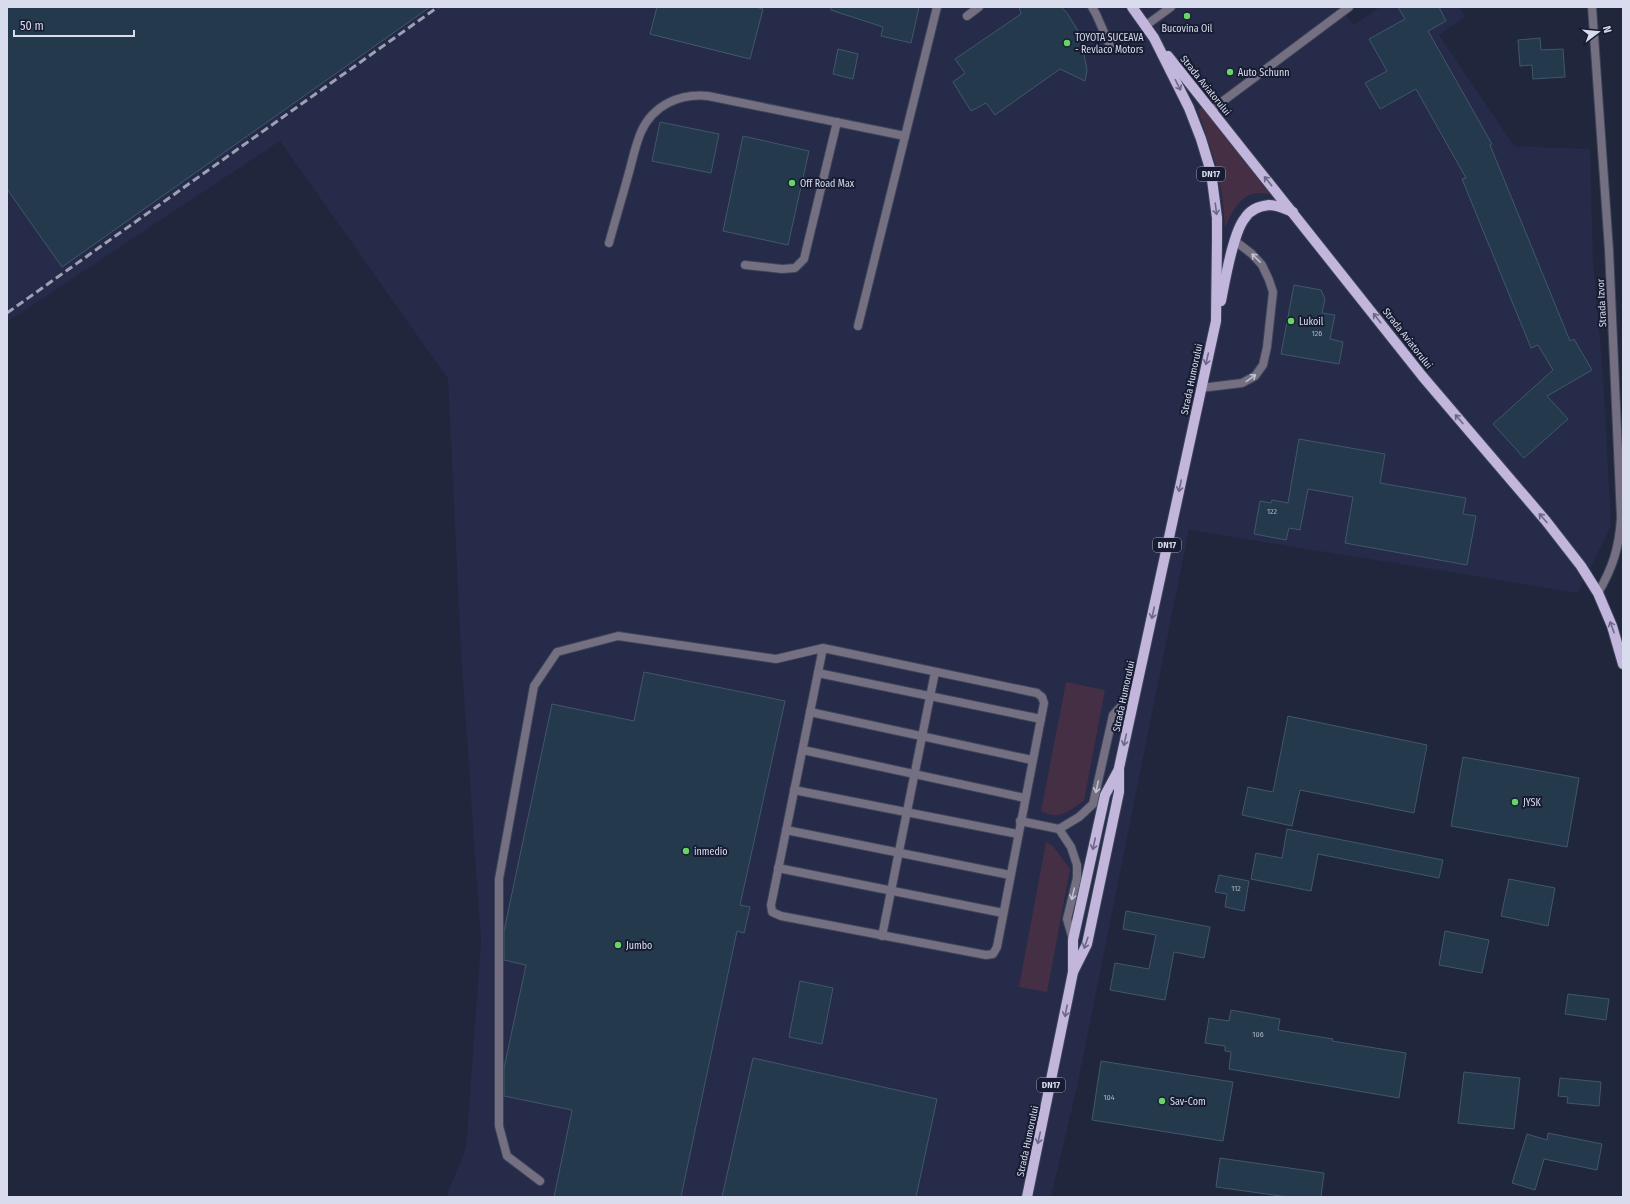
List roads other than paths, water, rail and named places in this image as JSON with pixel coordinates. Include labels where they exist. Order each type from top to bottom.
[{"type":"main road","name":"Strada Humorului","points":[[1073,972],[1087,944],[1119,792],[1119,768],[1200,388],[1216,321],[1217,218],[1211,172],[1201,139],[1189,108],[1154,38],[1132,7]]},
{"type":"main road","name":"Strada Aviatorului","points":[[1154,38],[1423,377],[1546,521],[1581,566],[1598,593],[1612,626],[1623,664]]},
{"type":"main road","points":[[1216,321],[1235,241],[1245,217],[1255,209],[1269,205],[1293,212]]},
{"type":"main road","name":"Strada Humorului","points":[[1027,1197],[1059,1048],[1073,972],[1073,940],[1105,795],[1119,768]]},
{"type":"street","points":[[858,326],[937,7]]},
{"type":"street","points":[[967,16],[980,7]]},
{"type":"street","points":[[1092,7],[1110,46]]},
{"type":"street","points":[[1156,7],[1162,14]]},
{"type":"street","points":[[1145,26],[1171,7]]},
{"type":"street","points":[[1211,110],[1349,7]]},
{"type":"street","name":"Strada Izvor","points":[[1592,7],[1620,442],[1621,518],[1617,554],[1598,593]]},
{"type":"street","points":[[609,243],[641,133],[651,116],[666,104],[686,96],[703,95],[906,136]]},
{"type":"street","points":[[745,264],[782,270],[795,268],[804,258],[837,122]]},
{"type":"street","points":[[1200,388],[1242,384],[1255,376],[1263,365],[1267,347],[1273,292],[1270,280],[1262,265],[1252,254],[1235,241]]},
{"type":"street","points":[[540,1181],[507,1156],[499,1126],[499,879],[534,686],[557,652],[618,636],[776,659],[823,648],[1037,693],[1042,697],[1044,704],[1020,821],[997,947],[993,954],[986,955],[781,916],[772,912],[770,905],[823,648]]},
{"type":"street","points":[[882,936],[935,672]]},
{"type":"street","points":[[818,673],[1041,719]]},
{"type":"street","points":[[1020,821],[1059,829],[1079,816],[1093,804],[1113,715],[1136,689]]},
{"type":"street","points":[[810,712],[1032,760]]},
{"type":"street","points":[[803,750],[1025,798]]},
{"type":"street","points":[[794,790],[1018,834]]},
{"type":"street","points":[[1059,829],[1071,847],[1077,865],[1076,878],[1067,919],[1073,940]]},
{"type":"street","points":[[786,830],[1010,875]]},
{"type":"street","points":[[778,868],[1003,912]]},
{"type":"railway","points":[[7,313],[438,7]]},
{"type":"place","name":"Bucovina Oil","points":[[1187,16]]},
{"type":"place","name":"TOYOTA SUCEAVA - Revlaco Motors","points":[[1067,43]]},
{"type":"place","name":"Auto Schunn","points":[[1230,72]]},
{"type":"place","name":"Off Road Max","points":[[792,183]]},
{"type":"place","name":"Lukoil","points":[[1291,321]]},
{"type":"place","name":"JYSK","points":[[1515,802]]},
{"type":"place","name":"inmedio","points":[[686,851]]},
{"type":"place","name":"Jumbo","points":[[618,945]]},
{"type":"place","name":"Sav-Com","points":[[1162,1101]]}]
